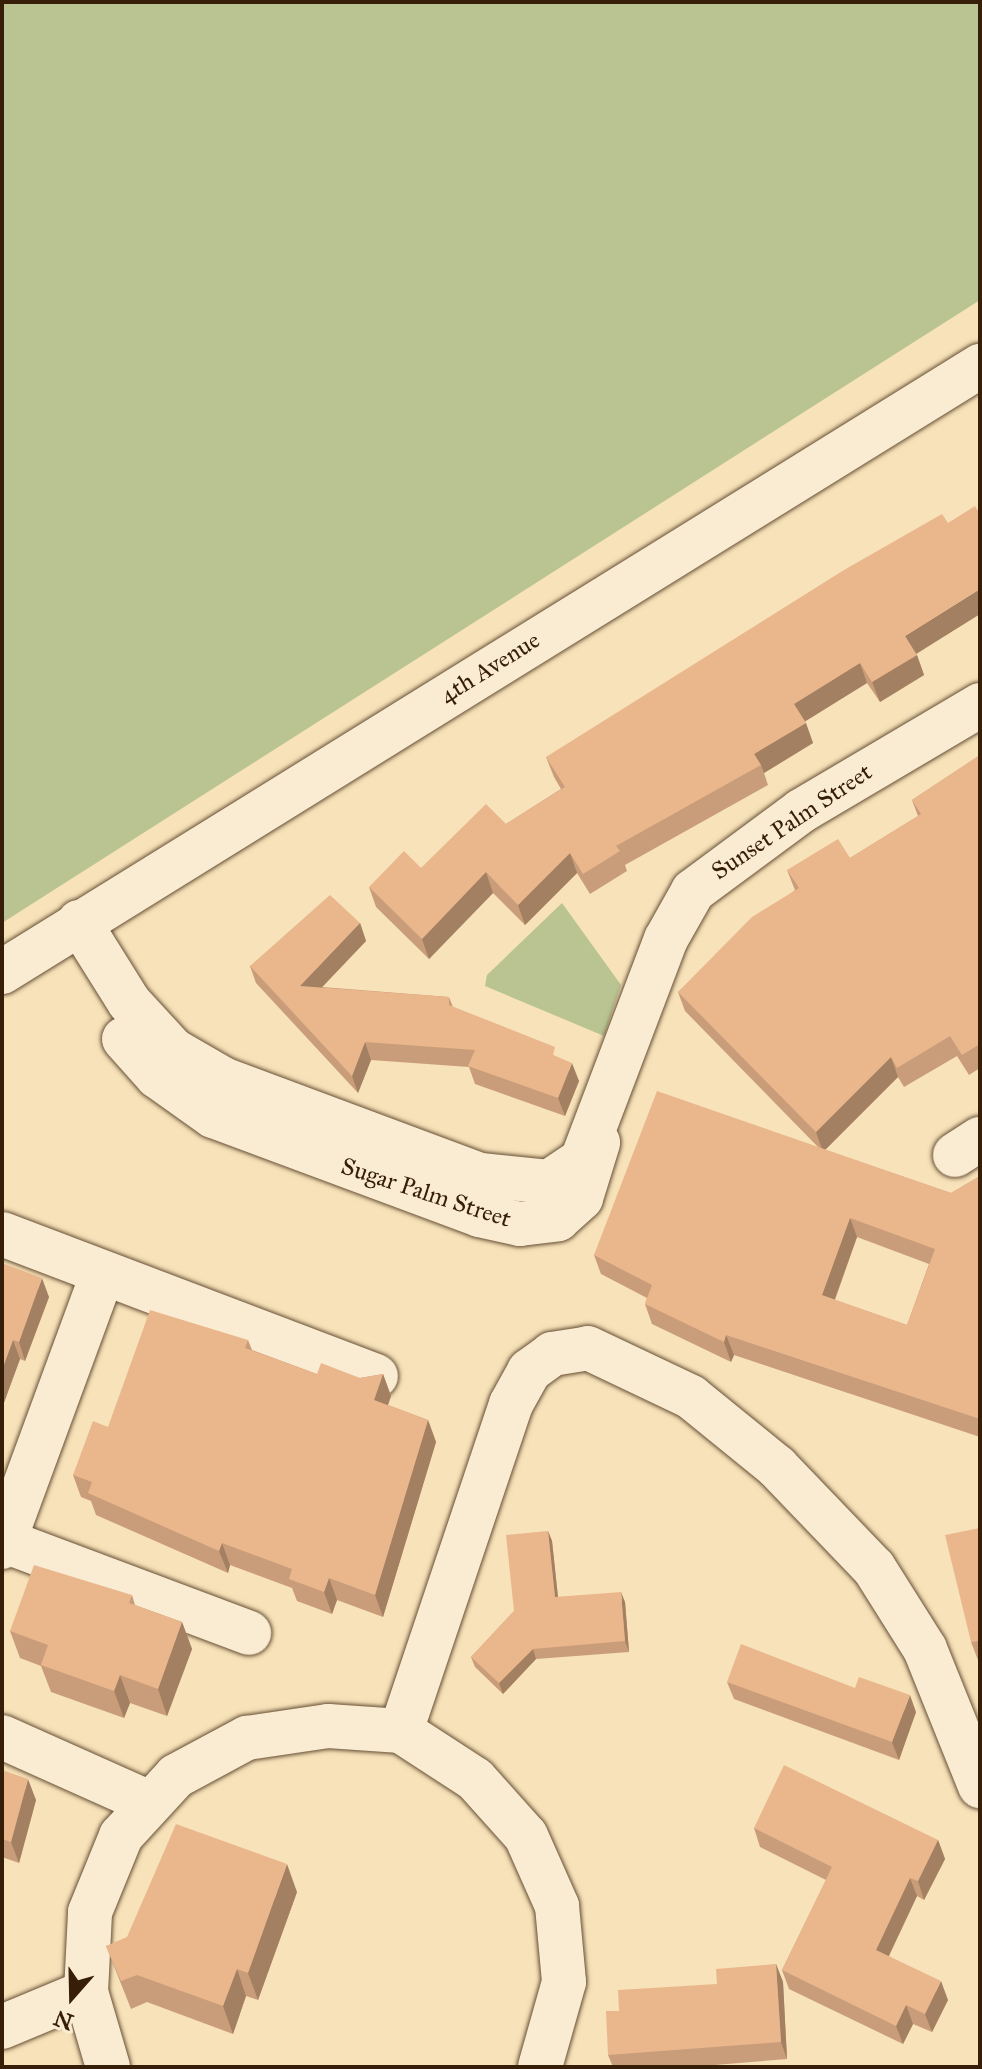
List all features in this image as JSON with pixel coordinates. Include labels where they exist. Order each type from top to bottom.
[{"type":"street","name":"4th Avenue","points":[[2,972],[980,366]]},
{"type":"street","name":"Sunset Palm Street","points":[[602,1117],[666,939],[693,891],[801,811],[980,705]]},
{"type":"street","name":"Sugar Palm Street","points":[[67,930],[173,1050],[315,1115],[516,1183],[549,1182],[582,1160],[602,1117]]},
{"type":"street","points":[[2,1234],[376,1376]]},
{"type":"street","points":[[103,1273],[3,1543],[249,1633]]},
{"type":"street","points":[[401,1731],[511,1404],[529,1371],[552,1354],[588,1348],[691,1397],[777,1467],[874,1568],[925,1649],[980,1786]]},
{"type":"street","points":[[101,2065],[86,1992],[90,1912],[121,1836],[147,1802],[176,1776],[247,1738],[328,1726],[401,1731],[475,1779],[526,1836],[557,1906],[564,1982],[540,2067]]},
{"type":"street","points":[[2,1737],[147,1802]]},
{"type":"street","points":[[2,2027],[86,1992]]},
{"type":"green space","points":[[2,2],[980,2],[980,300],[2,923]]},
{"type":"green space","points":[[562,903],[621,985],[604,1036],[485,986],[487,975]]},
{"type":"building","points":[[975,506],[980,514],[980,589],[905,636],[917,655],[872,682],[860,663],[794,704],[806,723],[754,754],[761,765],[616,846],[620,851],[583,874],[570,853],[518,905],[486,872],[422,939],[369,887],[404,851],[421,868],[486,804],[506,824],[565,787],[546,757],[844,570],[942,514],[948,523]]},
{"type":"building","points":[[980,755],[980,1044],[962,1055],[950,1036],[897,1068],[891,1057],[816,1132],[678,992],[752,917],[799,888],[787,870],[838,839],[850,858],[921,814],[912,800]]},
{"type":"building","points":[[330,895],[360,923],[300,986],[449,997],[449,1005],[555,1047],[553,1055],[572,1063],[558,1098],[468,1066],[475,1050],[365,1042],[352,1076],[250,966]]},
{"type":"building","points":[[657,1091],[951,1193],[980,1176],[980,1419],[726,1335],[724,1342],[645,1304],[652,1285],[594,1255]],"holes":[[[850,1218],[935,1249],[907,1325],[822,1295]]]},
{"type":"building","points":[[2,1263],[42,1278],[19,1342],[13,1340],[2,1370]]},
{"type":"building","points":[[150,1310],[248,1340],[245,1348],[317,1374],[321,1363],[360,1378],[383,1374],[374,1400],[428,1420],[375,1595],[329,1578],[324,1592],[289,1579],[292,1569],[222,1543],[219,1551],[88,1493],[92,1482],[73,1475],[93,1421],[108,1427]]},
{"type":"building","points":[[980,1528],[980,1641],[971,1642],[945,1535]]},
{"type":"building","points":[[548,1531],[555,1597],[621,1592],[625,1641],[533,1649],[499,1683],[471,1657],[514,1611],[506,1535]]},
{"type":"building","points":[[34,1565],[132,1595],[129,1603],[182,1622],[158,1689],[120,1675],[114,1691],[41,1665],[48,1645],[10,1631]]},
{"type":"building","points":[[741,1644],[855,1688],[859,1677],[910,1695],[892,1742],[727,1682]]},
{"type":"building","points":[[784,1765],[938,1840],[918,1881],[910,1878],[876,1950],[941,1981],[925,2014],[906,2005],[896,2026],[782,1970],[832,1867],[754,1828]]},
{"type":"building","points":[[2,1770],[28,1779],[11,1842],[2,1839]]},
{"type":"building","points":[[176,1824],[287,1864],[248,1973],[237,1969],[223,2006],[137,1975],[121,1981],[106,1946],[127,1937]]},
{"type":"building","points":[[776,1964],[781,2042],[608,2055],[606,2011],[619,2011],[618,1990],[717,1984],[716,1969]]}]
